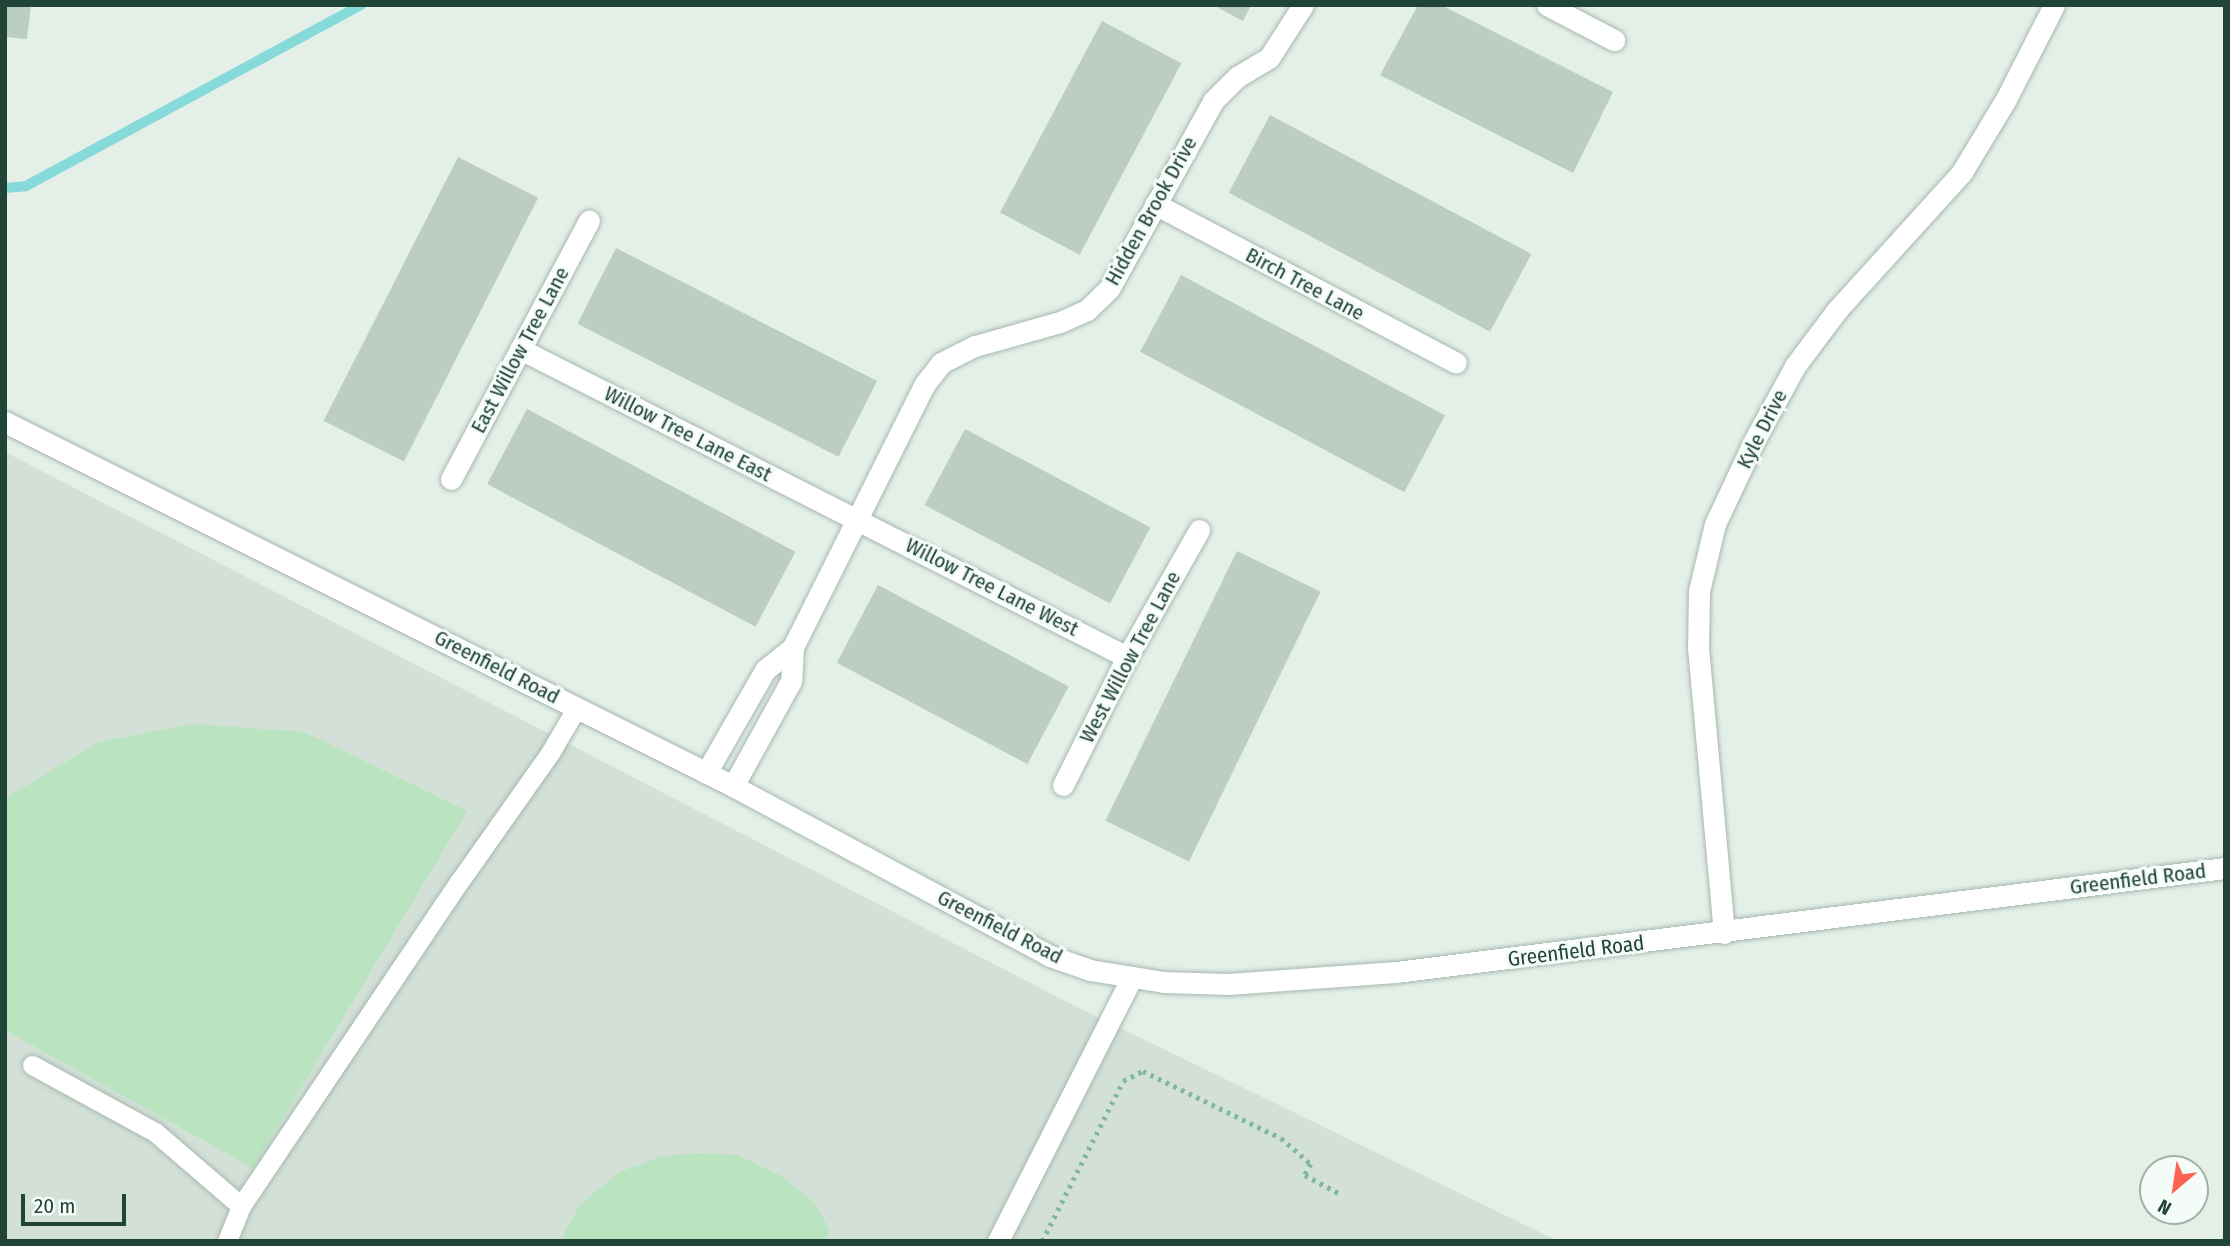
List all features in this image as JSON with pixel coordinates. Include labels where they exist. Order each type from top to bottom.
[{"type":"street","name":"Hidden Brook Drive","points":[[733,786],[791,681],[793,647],[924,385],[941,363],[975,346],[1060,322],[1087,310],[1110,289],[1213,101],[1237,77],[1269,58],[1303,5]]},
{"type":"street","points":[[1547,5],[1614,40]]},
{"type":"street","name":"Kyle Drive","points":[[1724,933],[1698,649],[1699,591],[1716,524],[1754,441],[1795,366],[1837,310],[1962,172],[2007,99],[2054,5]]},
{"type":"street","name":"Birch Tree Lane","points":[[1155,204],[1456,363]]},
{"type":"street","name":"East Willow Tree Lane","points":[[451,480],[589,221]]},
{"type":"street","name":"Willow Tree Lane East","points":[[520,349],[857,518]]},
{"type":"street","name":"Greenfield Road","points":[[5,422],[733,786],[1050,956],[1090,970],[1164,982],[1228,984],[1396,972],[1724,933],[2225,868]]},
{"type":"street","name":"Willow Tree Lane West","points":[[857,518],[1127,657]]},
{"type":"street","name":"West Willow Tree Lane","points":[[1063,785],[1127,657],[1199,530]]},
{"type":"street","name":"Hidden Brook Drive","points":[[706,773],[765,670],[793,647]]},
{"type":"street","points":[[998,1241],[1132,977]]},
{"type":"lane","points":[[227,1241],[241,1206],[459,882],[550,753],[577,707]]},
{"type":"lane","points":[[32,1065],[155,1132],[241,1206]]},
{"type":"path","points":[[1042,1241],[1123,1081],[1143,1072],[1281,1138],[1311,1164],[1305,1175],[1342,1195]]},
{"type":"shaded area","points":[[5,452],[1067,1002],[1558,1241],[5,1241]]},
{"type":"green space","points":[[192,724],[304,732],[467,811],[253,1168],[5,1030],[5,803],[12,794],[99,742]]},
{"type":"green space","points":[[701,1153],[737,1155],[781,1176],[814,1203],[830,1230],[824,1241],[560,1241],[580,1205],[618,1173],[663,1156]]},
{"type":"building","points":[[5,5],[31,5],[27,39],[5,37]]},
{"type":"building","points":[[1213,5],[1251,5],[1243,21]]},
{"type":"building","points":[[1418,5],[1441,5],[1613,92],[1573,173],[1380,75]]},
{"type":"building","points":[[1102,21],[1181,63],[1080,255],[1000,213]]},
{"type":"building","points":[[1270,115],[1531,254],[1490,332],[1229,193]]},
{"type":"building","points":[[458,157],[538,198],[404,462],[324,421]]},
{"type":"building","points":[[616,248],[877,381],[838,457],[577,324]]},
{"type":"building","points":[[1181,275],[1445,415],[1404,492],[1140,352]]},
{"type":"building","points":[[527,409],[795,552],[756,627],[487,484]]},
{"type":"building","points":[[965,429],[1150,528],[1110,604],[925,505]]},
{"type":"building","points":[[1237,551],[1321,592],[1189,861],[1105,821]]},
{"type":"building","points":[[878,585],[1069,686],[1027,764],[837,663]]},
{"type":"waterway","points":[[5,188],[26,186],[361,5]]}]
